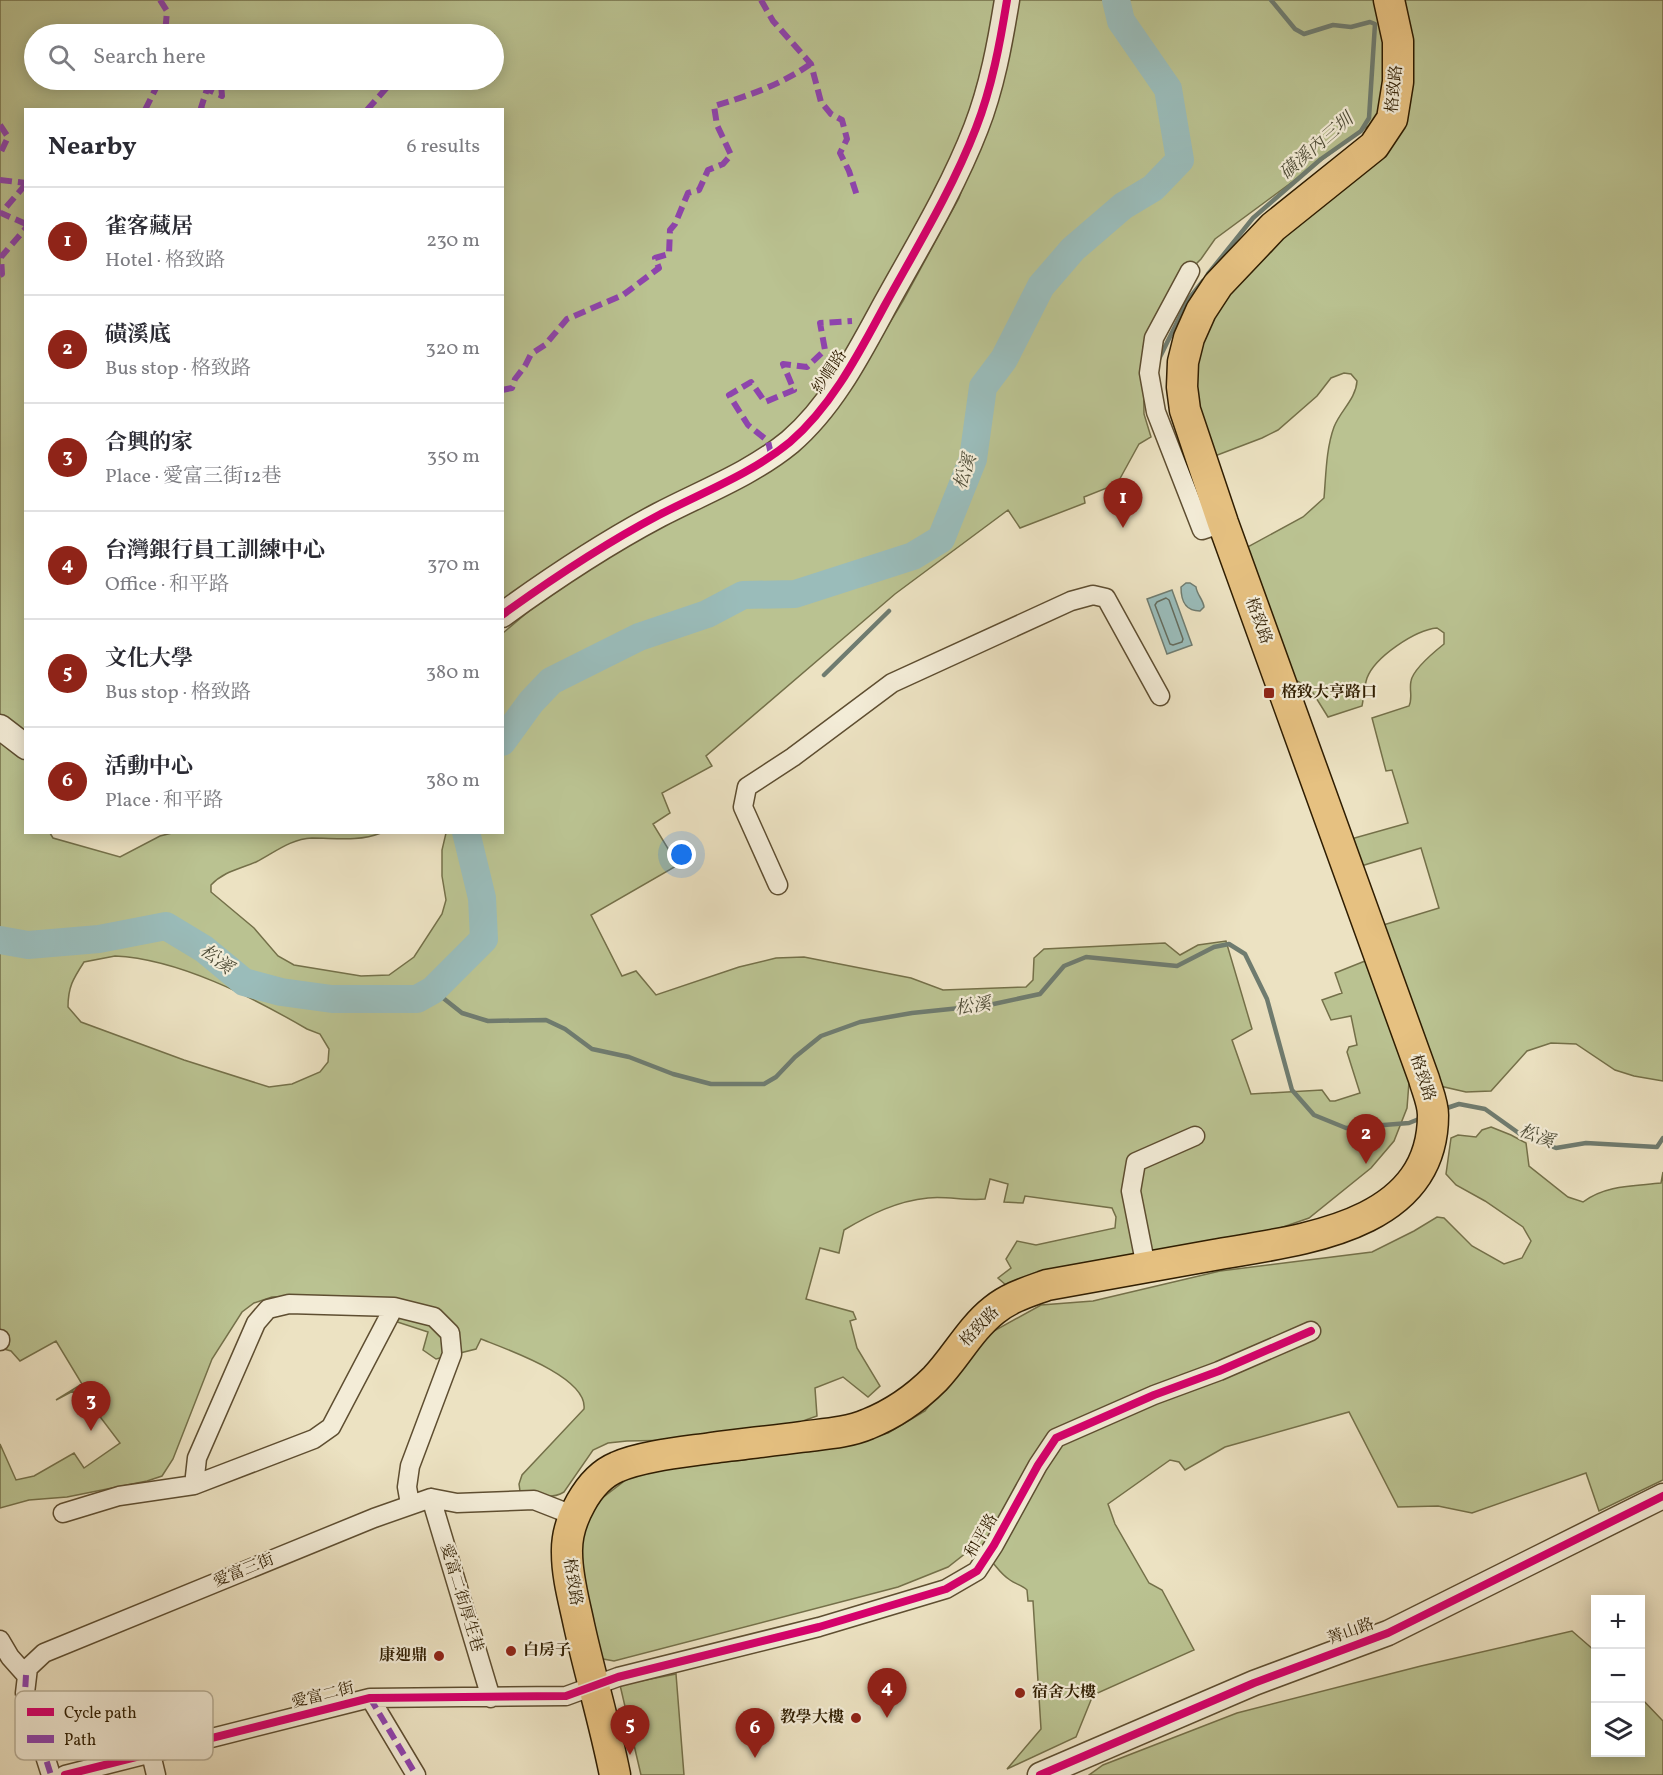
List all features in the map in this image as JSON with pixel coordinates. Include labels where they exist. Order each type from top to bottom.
[{"type":"main road","name":"格致路","points":[[615,1775],[570,1582],[567,1552],[569,1533],[575,1516],[586,1495],[599,1479],[616,1467],[692,1450],[838,1432],[864,1426],[909,1402],[935,1379],[993,1310],[1014,1296],[1047,1285],[1300,1240],[1378,1212],[1403,1194],[1420,1170],[1431,1140],[1433,1112],[1424,1079],[1223,523],[1194,473],[1183,399],[1183,362],[1189,338],[1201,311],[1218,285],[1273,227],[1374,146],[1392,119],[1398,82],[1398,41],[1389,0]]},
{"type":"street","name":"紗帽路","points":[[504,614],[585,557],[658,516],[736,477],[789,443],[814,419],[854,363],[959,168],[977,126],[999,50],[1007,0]]},
{"type":"street","points":[[1190,271],[1154,338],[1149,373],[1156,412],[1194,473]]},
{"type":"street","points":[[777,885],[743,807],[747,788],[793,757],[892,683],[1071,601],[1093,595],[1106,598],[1160,696]]},
{"type":"street","points":[[0,727],[24,745]]},
{"type":"street","points":[[1146,1267],[1131,1191],[1136,1162],[1195,1136]]},
{"type":"street","points":[[194,1485],[197,1458],[256,1323],[268,1309],[289,1304],[394,1307],[434,1317],[450,1333],[452,1354],[410,1466],[407,1487],[410,1504]]},
{"type":"street","points":[[63,1513],[119,1496],[194,1485],[314,1439],[331,1427],[394,1307]]},
{"type":"street","name":"和平路","points":[[593,1687],[618,1677],[819,1627],[946,1589],[977,1571],[1056,1438],[1311,1331]]},
{"type":"street","name":"菁山路","points":[[1040,1775],[1254,1683],[1388,1633],[1663,1496]]},
{"type":"street","name":"愛富三街","points":[[26,1675],[28,1668],[45,1653],[410,1504],[431,1498],[457,1503],[534,1500],[575,1516]]},
{"type":"street","name":"愛富二街厚生巷","points":[[431,1498],[491,1698]]},
{"type":"street","points":[[0,1640],[9,1657],[26,1675],[25,1691]]},
{"type":"street","name":"愛富二街","points":[[213,1738],[370,1698],[566,1696],[593,1687]]},
{"type":"street","points":[[370,1698],[416,1775]]},
{"type":"street","points":[[46,1760],[51,1775]]},
{"type":"street","name":"愛富二街","points":[[65,1775],[126,1760]]},
{"type":"street","points":[[152,1760],[156,1775]]},
{"type":"green space","points":[[0,0],[995,0],[987,50],[968,117],[930,206],[890,287],[805,415],[750,460],[504,600],[504,108],[24,108],[24,740],[0,718]]},
{"type":"green space","points":[[1016,0],[1381,0],[1387,112],[1215,239],[1201,259],[1174,286],[1143,347],[1144,414],[1151,437],[1139,444],[1117,484],[1084,497],[1085,503],[1020,528],[1008,510],[895,594],[706,756],[712,766],[662,793],[670,813],[653,824],[678,865],[591,915],[622,976],[636,971],[656,995],[739,967],[776,958],[804,957],[911,978],[943,990],[1026,987],[1033,980],[1034,958],[1044,949],[1165,943],[1180,955],[1198,945],[1226,941],[1252,1029],[1232,1040],[1251,1094],[1322,1090],[1330,1101],[1360,1093],[1347,1052],[1349,1047],[1357,1045],[1351,1016],[1331,1020],[1322,1000],[1342,993],[1335,973],[1365,961],[1380,992],[1404,1056],[1409,1082],[1407,1108],[1394,1141],[1371,1168],[1309,1218],[1254,1237],[1007,1286],[998,1278],[1011,1268],[1006,1259],[1017,1241],[1036,1245],[1115,1228],[1116,1217],[1112,1208],[1025,1196],[1023,1203],[1004,1202],[1008,1184],[990,1179],[985,1199],[928,1198],[884,1209],[844,1230],[839,1253],[820,1248],[806,1299],[853,1312],[856,1319],[850,1321],[857,1348],[880,1386],[868,1397],[843,1377],[815,1388],[817,1416],[783,1428],[678,1440],[608,1443],[593,1450],[564,1492],[548,1497],[520,1491],[519,1484],[522,1475],[584,1409],[582,1397],[560,1375],[526,1357],[481,1339],[476,1349],[436,1359],[423,1350],[428,1332],[308,1297],[272,1297],[254,1303],[242,1312],[212,1359],[173,1459],[162,1476],[67,1497],[29,1500],[0,1508],[0,1444],[16,1480],[34,1476],[74,1453],[84,1468],[120,1443],[98,1414],[92,1418],[73,1391],[56,1400],[82,1384],[56,1341],[20,1361],[11,1351],[0,1348],[0,736],[24,754],[24,834],[51,834],[53,838],[120,857],[168,834],[378,834],[355,839],[312,838],[296,841],[256,862],[221,876],[211,885],[211,892],[254,928],[278,956],[294,965],[361,976],[389,975],[414,957],[442,914],[446,900],[442,876],[442,850],[446,834],[504,834],[504,632],[529,611],[851,387],[903,301],[959,198],[999,89]],"holes":[[[115,956],[164,964],[239,993],[320,1034],[329,1049],[328,1062],[320,1072],[292,1084],[269,1087],[184,1060],[81,1022],[68,1007],[72,983],[84,962]]]},
{"type":"green space","points":[[1400,0],[1663,0],[1663,1081],[1615,1070],[1576,1044],[1551,1043],[1527,1051],[1491,1091],[1466,1092],[1440,1086],[1380,926],[1439,908],[1421,848],[1361,866],[1351,839],[1408,823],[1392,770],[1386,771],[1372,718],[1409,706],[1413,677],[1424,661],[1444,644],[1444,633],[1437,628],[1428,630],[1407,639],[1387,653],[1371,670],[1367,678],[1362,706],[1328,717],[1310,688],[1288,676],[1242,550],[1303,517],[1324,498],[1331,435],[1354,394],[1357,381],[1351,374],[1344,373],[1331,378],[1317,396],[1278,430],[1207,459],[1187,390],[1202,326],[1266,245],[1388,147]]},
{"type":"green space","points":[[1491,1127],[1526,1143],[1529,1166],[1568,1197],[1583,1202],[1610,1189],[1661,1183],[1663,1172],[1663,1480],[1599,1511],[1586,1473],[1472,1513],[1438,1506],[1398,1507],[1349,1412],[1225,1447],[1185,1470],[1179,1462],[1170,1460],[1108,1504],[1115,1524],[1149,1583],[1162,1590],[1194,1650],[1093,1695],[1076,1737],[1007,1769],[1041,1729],[1033,1601],[1028,1601],[1027,1590],[1010,1580],[988,1559],[976,1554],[966,1553],[948,1567],[898,1587],[614,1661],[598,1658],[575,1561],[585,1523],[601,1499],[631,1476],[679,1465],[743,1460],[845,1443],[888,1433],[925,1411],[964,1361],[992,1332],[1041,1305],[1093,1301],[1220,1271],[1372,1252],[1437,1217],[1444,1218],[1472,1246],[1504,1264],[1522,1258],[1531,1241],[1523,1227],[1485,1201],[1456,1185],[1446,1174],[1451,1138],[1458,1135],[1476,1137],[1482,1130]]},
{"type":"green space","points":[[1572,1631],[1591,1648],[1591,1757],[1645,1757],[1645,1702],[1663,1721],[1663,1775],[1089,1775],[1103,1765],[1237,1713],[1421,1666]]},
{"type":"green space","points":[[676,1674],[684,1775],[641,1775],[620,1685]]},
{"type":"water","points":[[1186,583],[1196,587],[1204,607],[1200,611],[1187,607],[1183,601],[1181,587]]},
{"type":"water","points":[[1172,590],[1192,645],[1167,654],[1147,599]]},
{"type":"waterway","name":"松溪","points":[[504,739],[531,702],[551,681],[639,637],[707,614],[743,595],[795,594],[913,556],[941,539],[973,459],[983,387],[1004,359],[1041,286],[1073,249],[1123,206],[1153,188],[1180,160],[1168,89],[1121,21],[1116,0]]},
{"type":"waterway","name":"磺溪內三圳","points":[[1208,274],[1253,218],[1321,159],[1361,131],[1369,118],[1375,24],[1370,22],[1351,27],[1333,25],[1304,34],[1295,29],[1271,0]]},
{"type":"waterway","name":"磺溪內三圳","points":[[1159,359],[1188,300],[1203,281]]},
{"type":"waterway","points":[[824,675],[889,611]]},
{"type":"waterway","name":"松溪","points":[[0,940],[28,945],[99,939],[166,926],[204,949],[244,982],[281,992],[332,999],[417,999],[433,990],[484,939],[482,898],[466,834]]},
{"type":"waterway","name":"松溪","points":[[433,990],[462,1013],[488,1021],[546,1020],[565,1029],[592,1049],[629,1057],[673,1074],[711,1084],[764,1084],[776,1077],[795,1057],[821,1036],[860,1022],[912,1013],[989,1005],[1040,994],[1064,966],[1086,957],[1177,966],[1214,947],[1229,944],[1245,954],[1267,999],[1292,1090],[1314,1115],[1346,1128],[1409,1123],[1419,1119]]},
{"type":"waterway","name":"松溪","points":[[1447,1108],[1459,1104],[1485,1109],[1520,1134],[1556,1148],[1586,1143],[1657,1147],[1663,1138]]},
{"type":"marked path","points":[[160,0],[167,11],[166,24]]},
{"type":"marked path","points":[[761,0],[773,21],[811,64],[821,102],[831,114],[842,120],[847,139],[840,153],[849,171],[858,199]]},
{"type":"marked path","points":[[504,390],[512,388],[531,354],[545,345],[567,319],[623,295],[659,268],[655,258],[669,254],[670,230],[675,224],[688,193],[699,190],[708,170],[723,164],[731,155],[717,125],[714,106],[775,84],[809,65],[807,60]]},
{"type":"marked path","points":[[146,108],[155,90]]},
{"type":"marked path","points":[[201,108],[207,90]]},
{"type":"marked path","points":[[209,90],[222,96],[222,90]]},
{"type":"marked path","points":[[369,108],[385,90]]},
{"type":"marked path","points":[[0,125],[8,137],[0,154]]},
{"type":"marked path","points":[[0,180],[24,183]]},
{"type":"marked path","points":[[24,186],[1,213],[24,223]]},
{"type":"marked path","points":[[0,275],[2,274],[1,257],[24,230]]},
{"type":"marked path","points":[[771,454],[768,441],[748,425],[729,395],[751,382],[765,402],[794,390],[783,364],[807,367],[825,350],[820,323],[852,321]]},
{"type":"marked path","points":[[25,1691],[26,1675]]},
{"type":"marked path","points":[[370,1698],[416,1775]]},
{"type":"marked path","points":[[46,1760],[51,1775]]},
{"type":"cycle path","points":[[504,614],[618,538],[759,464],[790,442],[819,412],[865,342],[934,218],[967,151],[991,81],[1007,0]]},
{"type":"cycle path","points":[[213,1738],[370,1698],[566,1696],[618,1677],[819,1627],[946,1589],[977,1571],[1056,1438],[1311,1331]]},
{"type":"cycle path","points":[[1040,1775],[1254,1683],[1388,1633],[1663,1496]]},
{"type":"cycle path","points":[[65,1775],[124,1760]]},
{"type":"place","name":"雀客藏居","points":[[1123,528]]},
{"type":"place","name":"格致大亨路口","points":[[1269,693]]},
{"type":"place","name":"磺溪底","points":[[1366,1164]]},
{"type":"place","name":"合興的家","points":[[91,1431]]},
{"type":"place","name":"白房子","points":[[511,1651]]},
{"type":"place","name":"康迎鼎","points":[[439,1656]]},
{"type":"place","name":"宿舍大樓","points":[[1020,1693]]},
{"type":"place","name":"教學大樓","points":[[856,1718]]},
{"type":"place","name":"台灣銀行員工訓練中心","points":[[887,1718]]},
{"type":"place","name":"文化大學","points":[[630,1755]]},
{"type":"place","name":"活動中心","points":[[755,1758]]}]
